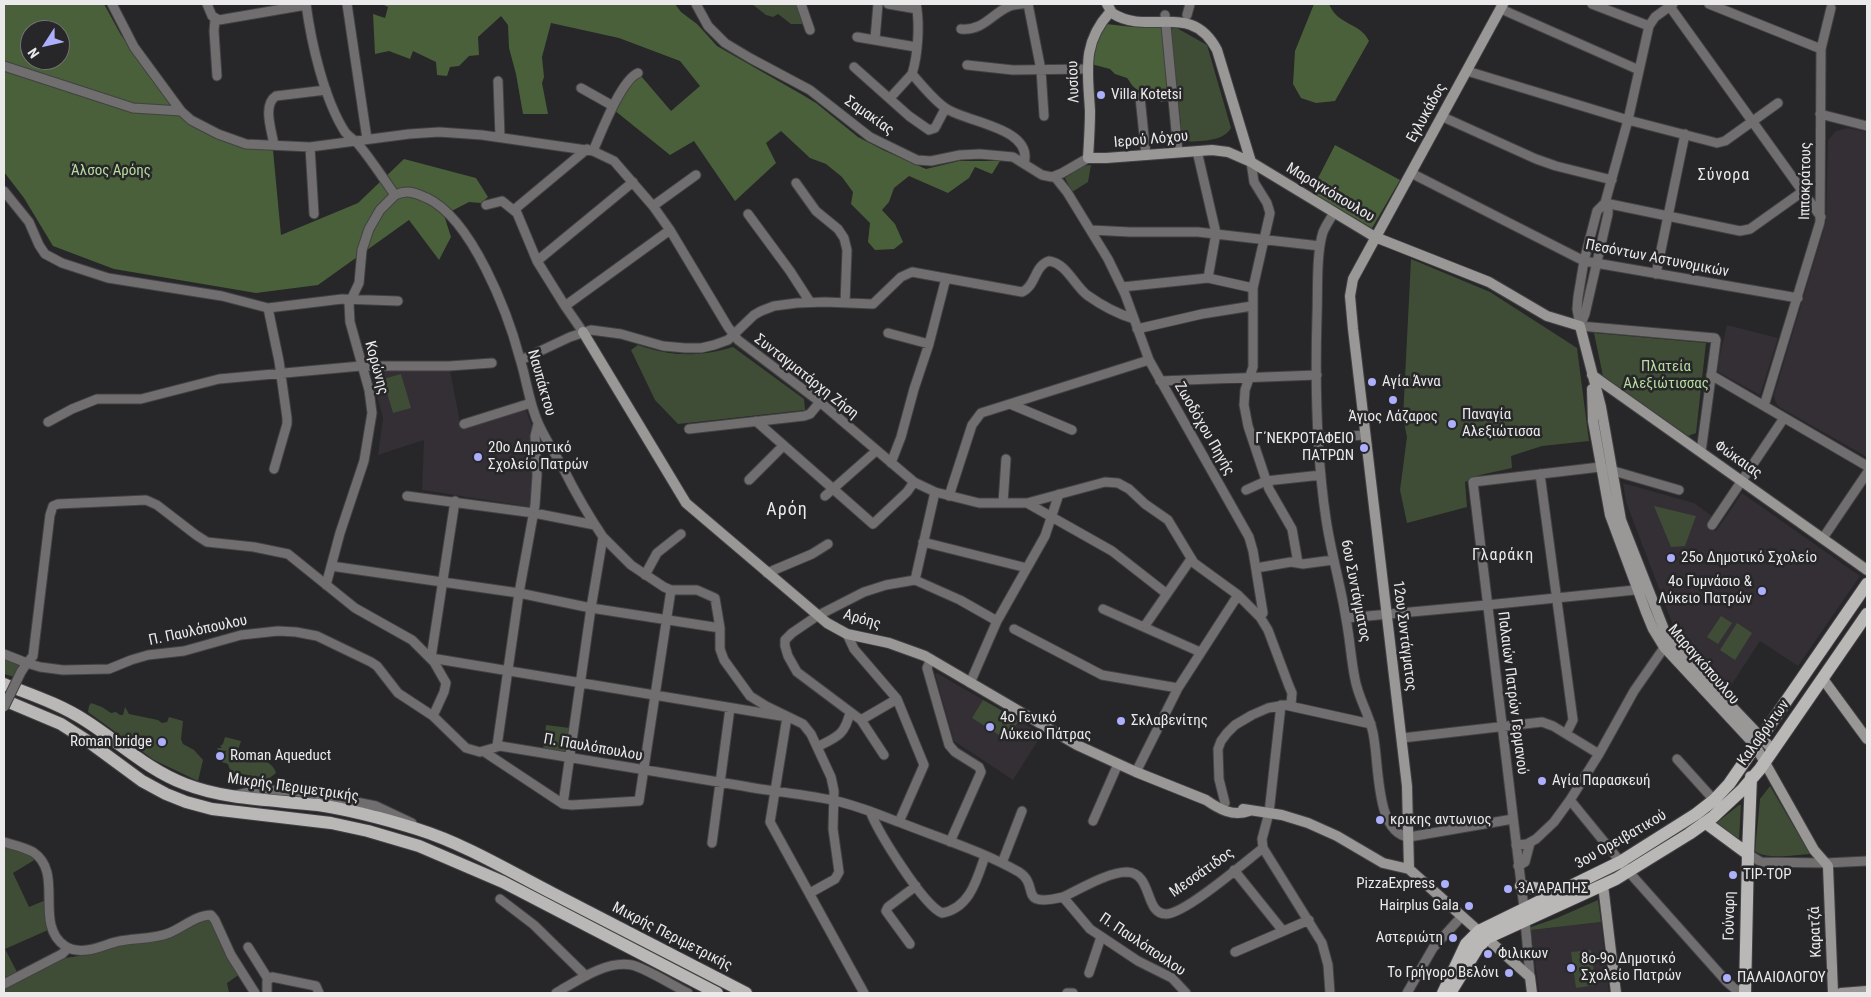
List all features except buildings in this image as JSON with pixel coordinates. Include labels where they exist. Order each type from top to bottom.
[{"type":"main road","name":"Καλαβρύτων","points":[[1751,780],[1757,741],[1867,584]]},
{"type":"main road","name":"Καλαβρύτων","points":[[1751,780],[1867,614]]},
{"type":"main road","name":"Μικρής Περιμετρικής","points":[[4,684],[46,700],[78,716],[148,765],[176,781],[200,790],[335,808],[383,819],[434,836],[500,866],[746,993]]},
{"type":"main road","name":"Μικρής Περιμετρικής","points":[[4,700],[62,724],[142,781],[166,794],[212,809],[331,823],[374,832],[419,846],[503,882],[717,993]]},
{"type":"main road","name":"3ου Ορειβατικού","points":[[1524,914],[1603,885],[1624,867],[1714,800],[1728,784],[1757,741]]},
{"type":"main road","name":"3ου Ορειβατικού","points":[[1483,935],[1524,914],[1557,892],[1624,867],[1706,823],[1751,780]]},
{"type":"main road","name":"Γούναρη","points":[[1746,993],[1751,780]]},
{"type":"main road","points":[[1706,823],[1748,854]]},
{"type":"main road","points":[[1521,886],[1557,892]]},
{"type":"main road","points":[[1443,993],[1470,938],[1483,935]]},
{"type":"main road","points":[[1450,993],[1483,935]]},
{"type":"street","points":[[112,4],[134,47],[181,111]]},
{"type":"street","points":[[207,4],[215,19],[217,76]]},
{"type":"street","points":[[215,19],[306,4],[312,41],[326,90],[344,130],[356,141],[395,195]]},
{"type":"street","points":[[347,4],[367,139]]},
{"type":"street","name":"Σαμακίας","points":[[696,4],[708,26],[725,43],[810,90],[863,133],[896,151],[923,162],[957,155],[980,154],[1013,157],[1045,176],[1056,177]]},
{"type":"street","points":[[801,4],[810,30]]},
{"type":"street","points":[[875,39],[878,4]]},
{"type":"street","points":[[888,4],[916,6],[916,62],[912,74],[890,98]]},
{"type":"street","points":[[961,29],[970,30],[990,20],[1009,6],[1022,4]]},
{"type":"street","points":[[1028,4],[1040,70],[1044,116]]},
{"type":"street","points":[[1187,15],[1190,4]]},
{"type":"street","points":[[1592,4],[1649,26]]},
{"type":"street","points":[[1580,326],[1577,310],[1578,297],[1584,261],[1597,211],[1605,202],[1612,180],[1628,120],[1649,26],[1655,17],[1670,4],[1821,218]]},
{"type":"street","points":[[1709,4],[1820,50]]},
{"type":"street","points":[[1502,6],[1640,70]]},
{"type":"street","name":"Εγλυκάδος","points":[[1375,237],[1443,117],[1502,6]]},
{"type":"street","points":[[1108,8],[1115,15],[1128,19],[1187,15],[1200,23],[1211,36],[1251,162],[1254,182],[1270,211],[1253,288],[1254,367],[1251,378],[1246,386],[1244,398],[1245,412],[1253,444],[1266,481],[1291,525],[1298,563]]},
{"type":"street","name":"Λυσίου","points":[[1088,158],[1090,122],[1088,53],[1092,40],[1108,8]]},
{"type":"street","name":"Ιπποκράτους","points":[[1764,406],[1821,218],[1820,50],[1831,8]]},
{"type":"street","points":[[1165,15],[1178,152]]},
{"type":"street","points":[[857,37],[916,47]]},
{"type":"street","points":[[967,65],[1014,70],[1087,69]]},
{"type":"street","points":[[4,66],[133,108],[181,111]]},
{"type":"street","points":[[854,67],[910,116],[929,130],[935,128],[946,109]]},
{"type":"street","points":[[1467,72],[1628,120],[1717,143],[1752,122],[1778,103]]},
{"type":"street","points":[[515,209],[590,150],[613,106],[631,78],[638,73]]},
{"type":"street","points":[[912,74],[946,109],[1015,137],[1025,152],[1024,164]]},
{"type":"street","points":[[498,81],[500,137]]},
{"type":"street","points":[[581,88],[613,106]]},
{"type":"street","points":[[274,145],[268,107],[270,100],[276,96],[326,90]]},
{"type":"street","points":[[1140,97],[1146,155]]},
{"type":"street","name":"Συνταγματάρχη Ζήση","points":[[181,111],[192,120],[229,139],[246,144],[310,148],[367,139],[439,132],[500,137],[590,150],[614,161],[653,206],[670,230],[734,336],[748,350],[820,402],[914,482],[949,496],[980,502],[1003,503],[1027,503],[1105,482],[1118,483],[1168,520],[1191,559],[1238,595],[1260,617]]},
{"type":"street","points":[[1820,114],[1867,126]]},
{"type":"street","points":[[1443,117],[1536,159],[1612,180]]},
{"type":"street","points":[[1656,274],[1685,134]]},
{"type":"street","points":[[310,148],[314,214]]},
{"type":"street","points":[[1197,151],[1216,233],[1208,278]]},
{"type":"street","name":"Ιερού Λόχου","points":[[1056,177],[1088,158],[1224,151],[1251,162]]},
{"type":"street","name":"Μαραγκόπουλου","points":[[1251,162],[1375,237],[1489,282],[1547,316],[1580,326],[1601,407],[1621,520],[1653,629],[1757,741],[1773,750]]},
{"type":"street","name":"Πεσόντων Αστυνομικών","points":[[1411,174],[1584,261],[1798,298]]},
{"type":"street","points":[[653,206],[696,176]]},
{"type":"street","name":"Ζωοδόχου Πηγής","points":[[1056,177],[1104,251],[1122,286],[1149,360],[1249,537],[1263,612],[1260,617],[1268,630],[1292,693],[1291,706]]},
{"type":"street","points":[[537,261],[633,182]]},
{"type":"street","points":[[796,183],[816,211],[840,231],[844,238],[847,250],[846,303]]},
{"type":"street","points":[[4,191],[29,222],[43,252],[54,260],[115,280],[184,289],[222,296],[268,308],[352,298],[398,301]]},
{"type":"street","name":"Ναυπάκτου","points":[[395,195],[404,191],[411,191],[438,203],[468,238],[502,306],[521,360],[538,424],[594,525],[620,556],[644,576],[671,590]]},
{"type":"street","points":[[1605,202],[1745,231],[1802,192]]},
{"type":"street","name":"Κορώνης","points":[[326,585],[344,519],[364,461],[369,438],[372,405],[349,315],[350,304],[359,283],[362,250],[369,229],[380,210],[395,195]]},
{"type":"street","points":[[486,205],[502,201],[515,209],[537,261],[564,306],[583,332]]},
{"type":"street","points":[[1580,326],[1585,314],[1608,214],[1605,202]]},
{"type":"street","name":"6ου Συντάγματος","points":[[1334,213],[1323,233],[1320,246],[1316,375],[1321,475],[1333,560],[1346,618],[1354,678],[1359,696],[1371,724],[1384,813],[1399,833],[1410,837]]},
{"type":"street","points":[[748,214],[786,265],[810,302]]},
{"type":"street","points":[[564,306],[670,230]]},
{"type":"street","points":[[1091,230],[1216,233],[1320,246]]},
{"type":"street","name":"12ου Συντάγματος","points":[[1375,237],[1352,280],[1350,289],[1365,435],[1402,738],[1410,837]]},
{"type":"street","points":[[521,360],[583,332],[595,330],[615,332],[649,343],[685,348],[714,345],[734,336],[744,324],[761,311],[782,305],[810,302],[875,304],[901,277],[909,273],[1022,292],[1028,288],[1041,266],[1048,262],[1054,262],[1061,267],[1087,295],[1134,319]]},
{"type":"street","points":[[891,463],[901,437],[929,344],[946,278]]},
{"type":"street","points":[[1122,286],[1208,278],[1253,288]]},
{"type":"street","points":[[1137,328],[1202,314],[1252,306]]},
{"type":"street","points":[[268,308],[281,373],[287,424],[274,469]]},
{"type":"street","points":[[1580,326],[1704,336],[1713,337],[1716,340],[1701,452]]},
{"type":"street","name":"Αρόης","points":[[583,332],[667,475],[686,503],[817,616],[834,628],[847,634],[900,646],[931,659],[1069,741],[1118,764],[1206,800],[1219,808],[1239,814],[1249,811]]},
{"type":"street","points":[[888,332],[929,344]]},
{"type":"street","points":[[949,496],[976,418],[983,412],[1149,360]]},
{"type":"street","points":[[48,422],[72,409],[97,399],[141,399],[218,379],[361,366],[492,364]]},
{"type":"street","points":[[1160,381],[1316,375]]},
{"type":"street","name":"Μαραγκόπουλου","points":[[1592,375],[1593,421],[1610,515],[1642,589]]},
{"type":"street","name":"Φώκαιας","points":[[1592,375],[1867,570]]},
{"type":"street","points":[[1711,375],[1867,466]]},
{"type":"street","points":[[688,429],[810,414],[820,402]]},
{"type":"street","points":[[464,424],[531,403]]},
{"type":"street","points":[[1010,404],[1072,430]]},
{"type":"street","points":[[1712,525],[1784,418]]},
{"type":"street","points":[[756,421],[873,524],[907,492],[914,482]]},
{"type":"street","points":[[497,746],[518,593],[534,513],[537,475],[534,436],[538,424]]},
{"type":"street","points":[[1319,438],[1365,435]]},
{"type":"street","points":[[749,480],[783,446]]},
{"type":"street","points":[[825,496],[876,451]]},
{"type":"street","points":[[1003,503],[1006,459]]},
{"type":"street","points":[[1566,734],[1572,720],[1540,474],[1600,467],[1679,490]]},
{"type":"street","points":[[1822,538],[1867,473]]},
{"type":"street","name":"Παλαιών Πατρών Γερμανού","points":[[1532,993],[1521,886],[1472,482],[1540,474]]},
{"type":"street","points":[[1246,490],[1266,481],[1321,475]]},
{"type":"street","points":[[916,580],[935,492]]},
{"type":"street","points":[[970,682],[997,622],[1052,519],[1059,494]]},
{"type":"street","points":[[406,496],[534,513],[594,525]]},
{"type":"street","points":[[4,707],[21,672],[33,656],[36,644],[50,513],[53,506],[58,504],[146,500],[157,505],[204,541],[262,548],[288,554],[355,608],[412,640],[431,658],[446,683],[433,716]]},
{"type":"street","points":[[431,658],[455,501]]},
{"type":"street","points":[[1027,503],[1112,552],[1167,594]]},
{"type":"street","points":[[644,576],[657,553],[682,534]]},
{"type":"street","points":[[565,805],[591,608],[603,537]]},
{"type":"street","points":[[923,542],[1027,568]]},
{"type":"street","points":[[767,572],[812,554],[828,544]]},
{"type":"street","points":[[1144,627],[1191,559]]},
{"type":"street","points":[[1256,568],[1292,562],[1314,564],[1333,560]]},
{"type":"street","points":[[332,566],[443,581],[518,593],[591,608],[720,628]]},
{"type":"street","points":[[884,755],[861,720],[797,672],[788,656],[784,643],[787,636],[817,616],[870,590],[916,580],[960,600],[997,622]]},
{"type":"street","points":[[1346,618],[1486,606],[1642,589]]},
{"type":"street","points":[[483,751],[565,805],[639,801],[671,590],[697,590],[715,598],[720,628],[721,654],[746,692],[756,701],[803,724],[817,747],[831,777],[834,791],[833,829],[840,872],[835,879],[810,893]]},
{"type":"street","points":[[1136,772],[1178,688],[1238,595]]},
{"type":"street","points":[[1103,610],[1200,652]]},
{"type":"street","points":[[1014,629],[1102,675],[1178,688]]},
{"type":"street","name":"Π. Παυλόπουλου","points":[[4,654],[27,663],[51,669],[105,670],[142,657],[184,651],[232,636],[278,631],[296,632],[325,639],[371,662],[400,696],[433,716],[462,745],[474,751],[483,751],[497,746],[774,792],[834,800],[899,822],[985,856],[1002,863],[1025,877],[1031,894],[1040,901],[1063,897],[1090,929],[1138,961],[1172,978],[1186,993]]},
{"type":"street","points":[[847,634],[854,649],[897,699],[924,765],[899,822]]},
{"type":"street","points":[[1516,844],[1530,843],[1541,836],[1570,800],[1599,754],[1634,691],[1667,644]]},
{"type":"street","points":[[431,658],[787,717]]},
{"type":"street","points":[[931,659],[927,668],[949,745],[955,752],[977,765],[981,772],[950,842]]},
{"type":"street","points":[[1823,679],[1867,739]]},
{"type":"street","points":[[861,720],[897,699]]},
{"type":"street","points":[[1281,705],[1269,813],[1262,837],[1264,848],[1321,939],[1329,972],[1330,993]]},
{"type":"street","points":[[1225,803],[1218,765],[1218,749],[1221,741],[1231,728],[1244,719],[1262,710],[1281,705],[1371,724]]},
{"type":"street","points":[[712,843],[730,708]]},
{"type":"street","points":[[817,747],[840,735],[846,727],[850,712]]},
{"type":"street","points":[[787,717],[770,822],[864,993]]},
{"type":"street","points":[[1402,738],[1542,722],[1553,726],[1599,754]]},
{"type":"street","name":"Μαραγκόπουλου","points":[[1757,741],[1764,762],[1814,850],[1828,866]]},
{"type":"street","points":[[1677,760],[1714,800]]},
{"type":"street","points":[[1093,821],[1118,764]]},
{"type":"street","name":"Αρόης","points":[[1206,800],[1225,803],[1249,811],[1269,813]]},
{"type":"street","points":[[1570,800],[1624,867],[1727,982],[1740,993]]},
{"type":"street","points":[[1002,863],[1022,811]]},
{"type":"street","points":[[870,812],[880,832],[916,886],[935,910],[942,913],[970,895],[985,856]]},
{"type":"street","points":[[1269,813],[1308,823],[1337,836],[1384,863],[1409,869],[1530,977]]},
{"type":"street","points":[[1409,869],[1410,837],[1513,819]]},
{"type":"street","points":[[4,842],[34,853],[42,863],[47,876],[52,930],[60,942],[68,948],[86,951],[117,942],[166,934],[202,917],[211,915],[231,955],[255,993]]},
{"type":"street","points":[[1518,866],[1525,862],[1530,843]]},
{"type":"street","name":"Μεσσάτιδος","points":[[1063,897],[1110,875],[1130,872],[1142,880],[1154,907],[1166,914],[1176,911],[1195,900],[1264,848]]},
{"type":"street","points":[[1748,854],[1761,862],[1828,866],[1867,861]]},
{"type":"street","name":"Καρατζά","points":[[1828,866],[1833,993]]},
{"type":"street","points":[[1234,870],[1283,931]]},
{"type":"street","points":[[1603,885],[1616,993]]},
{"type":"street","points":[[910,944],[886,910],[916,886]]},
{"type":"street","points":[[500,899],[534,925],[586,976]]},
{"type":"street","points":[[1407,993],[1433,948],[1462,916]]},
{"type":"street","points":[[1235,952],[1309,920]]},
{"type":"street","points":[[1089,973],[1102,937]]},
{"type":"street","points":[[248,947],[268,979],[267,993]]},
{"type":"street","points":[[4,984],[62,954],[68,948]]},
{"type":"street","points":[[556,993],[586,976],[612,966],[630,965],[688,993]]},
{"type":"street","points":[[268,979],[276,977],[316,986],[319,993]]},
{"type":"street","points":[[1841,993],[1867,992]]},
{"type":"street","points":[[1067,993],[1072,993]]},
{"type":"shaded area","points":[[1847,128],[1867,132],[1867,457],[1779,407],[1774,395],[1826,222],[1828,140],[1836,131]]},
{"type":"shaded area","points":[[1727,325],[1778,338],[1760,395],[1718,372]]},
{"type":"shaded area","points":[[393,369],[450,370],[461,428],[525,408],[532,426],[531,442],[534,473],[531,507],[422,490],[424,440],[378,455],[383,418],[372,377]]},
{"type":"shaded area","name":"4ο Γυμνάσιο & Λύκειο Πατρών","points":[[1623,483],[1694,503],[1712,516],[1706,525],[1716,531],[1742,493],[1860,576],[1798,666],[1760,641],[1726,693],[1679,641],[1626,502]]},
{"type":"shaded area","name":"4ο Γενικό Λύκειο Πάτρας","points":[[937,673],[1042,734],[1013,780],[954,741],[935,674]]},
{"type":"shaded area","name":"8o-9ο Δημοτικό Σχολείο Πατρών","points":[[1601,922],[1609,993],[1539,993],[1531,930]]},
{"type":"green space","name":"Άλσος Αρόης","points":[[4,4],[104,4],[121,35],[188,122],[232,144],[245,148],[273,150],[281,235],[358,203],[404,159],[476,178],[488,197],[481,203],[469,202],[444,215],[451,237],[439,260],[409,220],[318,285],[256,293],[114,269],[53,246],[24,198],[4,172]]},
{"type":"green space","points":[[382,4],[675,4],[717,46],[816,103],[858,137],[883,150],[926,169],[959,161],[1000,161],[992,174],[975,167],[969,178],[948,193],[909,176],[894,188],[889,202],[882,210],[895,224],[903,242],[894,249],[875,250],[868,242],[870,223],[851,204],[853,192],[842,177],[826,164],[810,158],[781,131],[766,143],[776,163],[735,201],[694,141],[670,155],[614,110],[628,85],[641,76],[671,111],[700,86],[680,61],[619,38],[551,23],[542,57],[544,77],[542,83],[548,114],[523,114],[509,48],[508,25],[501,16],[478,37],[479,55],[469,56],[459,66],[450,67],[447,76],[437,75],[436,62],[413,51],[410,59],[389,51],[375,54],[373,14],[385,18],[388,7]]},
{"type":"green space","points":[[752,4],[798,4],[805,24],[791,24],[778,14],[773,17],[766,15]]},
{"type":"green space","points":[[1314,4],[1329,4],[1338,16],[1360,30],[1369,41],[1335,101],[1316,103],[1301,98],[1293,84],[1295,51]]},
{"type":"green space","points":[[1161,21],[1168,101],[1161,102],[1155,97],[1136,89],[1127,78],[1115,74],[1110,69],[1091,64],[1097,40],[1106,24],[1133,27]]},
{"type":"green space","points":[[1175,27],[1207,45],[1231,128],[1227,133],[1215,139],[1180,142],[1179,128],[1181,126],[1171,32],[1172,28]]},
{"type":"green space","points":[[1335,145],[1400,180],[1372,228],[1317,196],[1316,182]]},
{"type":"green space","points":[[1091,165],[1088,182],[1072,192],[1065,178],[1082,166]]},
{"type":"green space","points":[[1411,259],[1490,292],[1577,348],[1589,441],[1542,446],[1511,456],[1512,468],[1480,475],[1465,482],[1467,507],[1407,523],[1400,490],[1407,437],[1403,418]]},
{"type":"green space","name":"Πλατεία Αλεξιώτισσας","points":[[1594,333],[1706,343],[1696,433],[1688,436],[1603,376]]},
{"type":"green space","points":[[638,345],[674,354],[709,353],[733,347],[804,399],[805,410],[678,424],[655,400],[631,350]]},
{"type":"green space","points":[[401,374],[411,408],[393,413],[383,379]]},
{"type":"green space","points":[[1654,506],[1696,516],[1685,546],[1671,547]]},
{"type":"green space","points":[[1721,616],[1732,623],[1718,644],[1707,637]]},
{"type":"green space","points":[[1737,623],[1752,633],[1735,660],[1720,650]]},
{"type":"green space","points":[[4,658],[20,663],[14,677],[4,674]]},
{"type":"green space","points":[[983,700],[1019,720],[1007,740],[972,718]]},
{"type":"green space","points":[[91,703],[111,713],[116,712],[120,715],[123,715],[125,707],[129,714],[158,720],[162,723],[167,722],[169,717],[183,721],[181,739],[183,744],[194,750],[203,760],[198,781],[154,760],[88,712]]},
{"type":"green space","points":[[546,725],[570,728],[567,752],[543,749]]},
{"type":"green space","points":[[225,737],[241,741],[237,753],[266,761],[274,768],[276,773],[262,784],[241,780],[233,774],[228,764],[222,762],[220,756],[225,756],[226,750],[218,750],[217,748],[222,748],[220,746],[223,744]]},
{"type":"green space","points":[[1770,786],[1810,854],[1774,856],[1760,854],[1755,851],[1760,799]]},
{"type":"green space","points":[[1741,805],[1738,840],[1715,824]]},
{"type":"green space","points":[[4,846],[29,854],[36,859],[13,873],[29,907],[46,900],[48,930],[5,949],[17,972],[4,979]]},
{"type":"green space","points":[[1598,900],[1601,922],[1531,930],[1531,927]]},
{"type":"green space","points":[[209,918],[240,974],[227,983],[229,993],[4,993],[4,989],[65,958],[86,955],[130,942],[167,939]]},
{"type":"green space","points":[[1591,950],[1596,985],[1576,988],[1571,952]]},
{"type":"place","name":"Villa Kotetsi","points":[[1101,95]]},
{"type":"place","name":"Αγία Άννα","points":[[1372,382]]},
{"type":"place","name":"Άγιος Λάζαρος","points":[[1393,400]]},
{"type":"place","name":"Παναγία Αλεξιώτισσα","points":[[1452,424]]},
{"type":"place","name":"Γ΄ΝΕΚΡΟΤΑΦΕΙΟ ΠΑΤΡΩΝ","points":[[1364,448]]},
{"type":"place","name":"20ο Δημοτικό Σχολείο Πατρών","points":[[478,457]]},
{"type":"place","name":"25ο Δημοτικό Σχολείο","points":[[1671,558]]},
{"type":"place","name":"4ο Γυμνάσιο & Λύκειο Πατρών","points":[[1762,591]]},
{"type":"place","name":"Σκλαβενίτης","points":[[1121,721]]},
{"type":"place","name":"4ο Γενικό Λύκειο Πάτρας","points":[[990,727]]},
{"type":"place","name":"Roman bridge","points":[[162,742]]},
{"type":"place","name":"Roman Aqueduct","points":[[220,756]]},
{"type":"place","name":"Αγία Παρασκευή","points":[[1542,781]]},
{"type":"place","name":"κρικης αντωνιος","points":[[1380,820]]},
{"type":"place","name":"TIP-TOP","points":[[1733,875]]},
{"type":"place","name":"PizzaExpress","points":[[1445,884]]},
{"type":"place","name":"3Α ΑΡΑΠΗΣ","points":[[1508,889]]},
{"type":"place","name":"Hairplus Gala","points":[[1469,906]]},
{"type":"place","name":"Αστεριώτη","points":[[1453,938]]},
{"type":"place","name":"Φιλικων","points":[[1488,954]]},
{"type":"place","name":"8o-9ο Δημοτικό Σχολείο Πατρών","points":[[1571,968]]},
{"type":"place","name":"Το Γρήγορο Βελόνι","points":[[1509,973]]},
{"type":"place","name":"ΠΑΛΑΙΟΛΟΓΟΥ","points":[[1727,978]]},
{"type":"district","name":"Σύνορα","points":[[1724,176]]},
{"type":"district","name":"Αρόη","points":[[787,510]]},
{"type":"district","name":"Γλαράκη","points":[[1503,556]]}]
